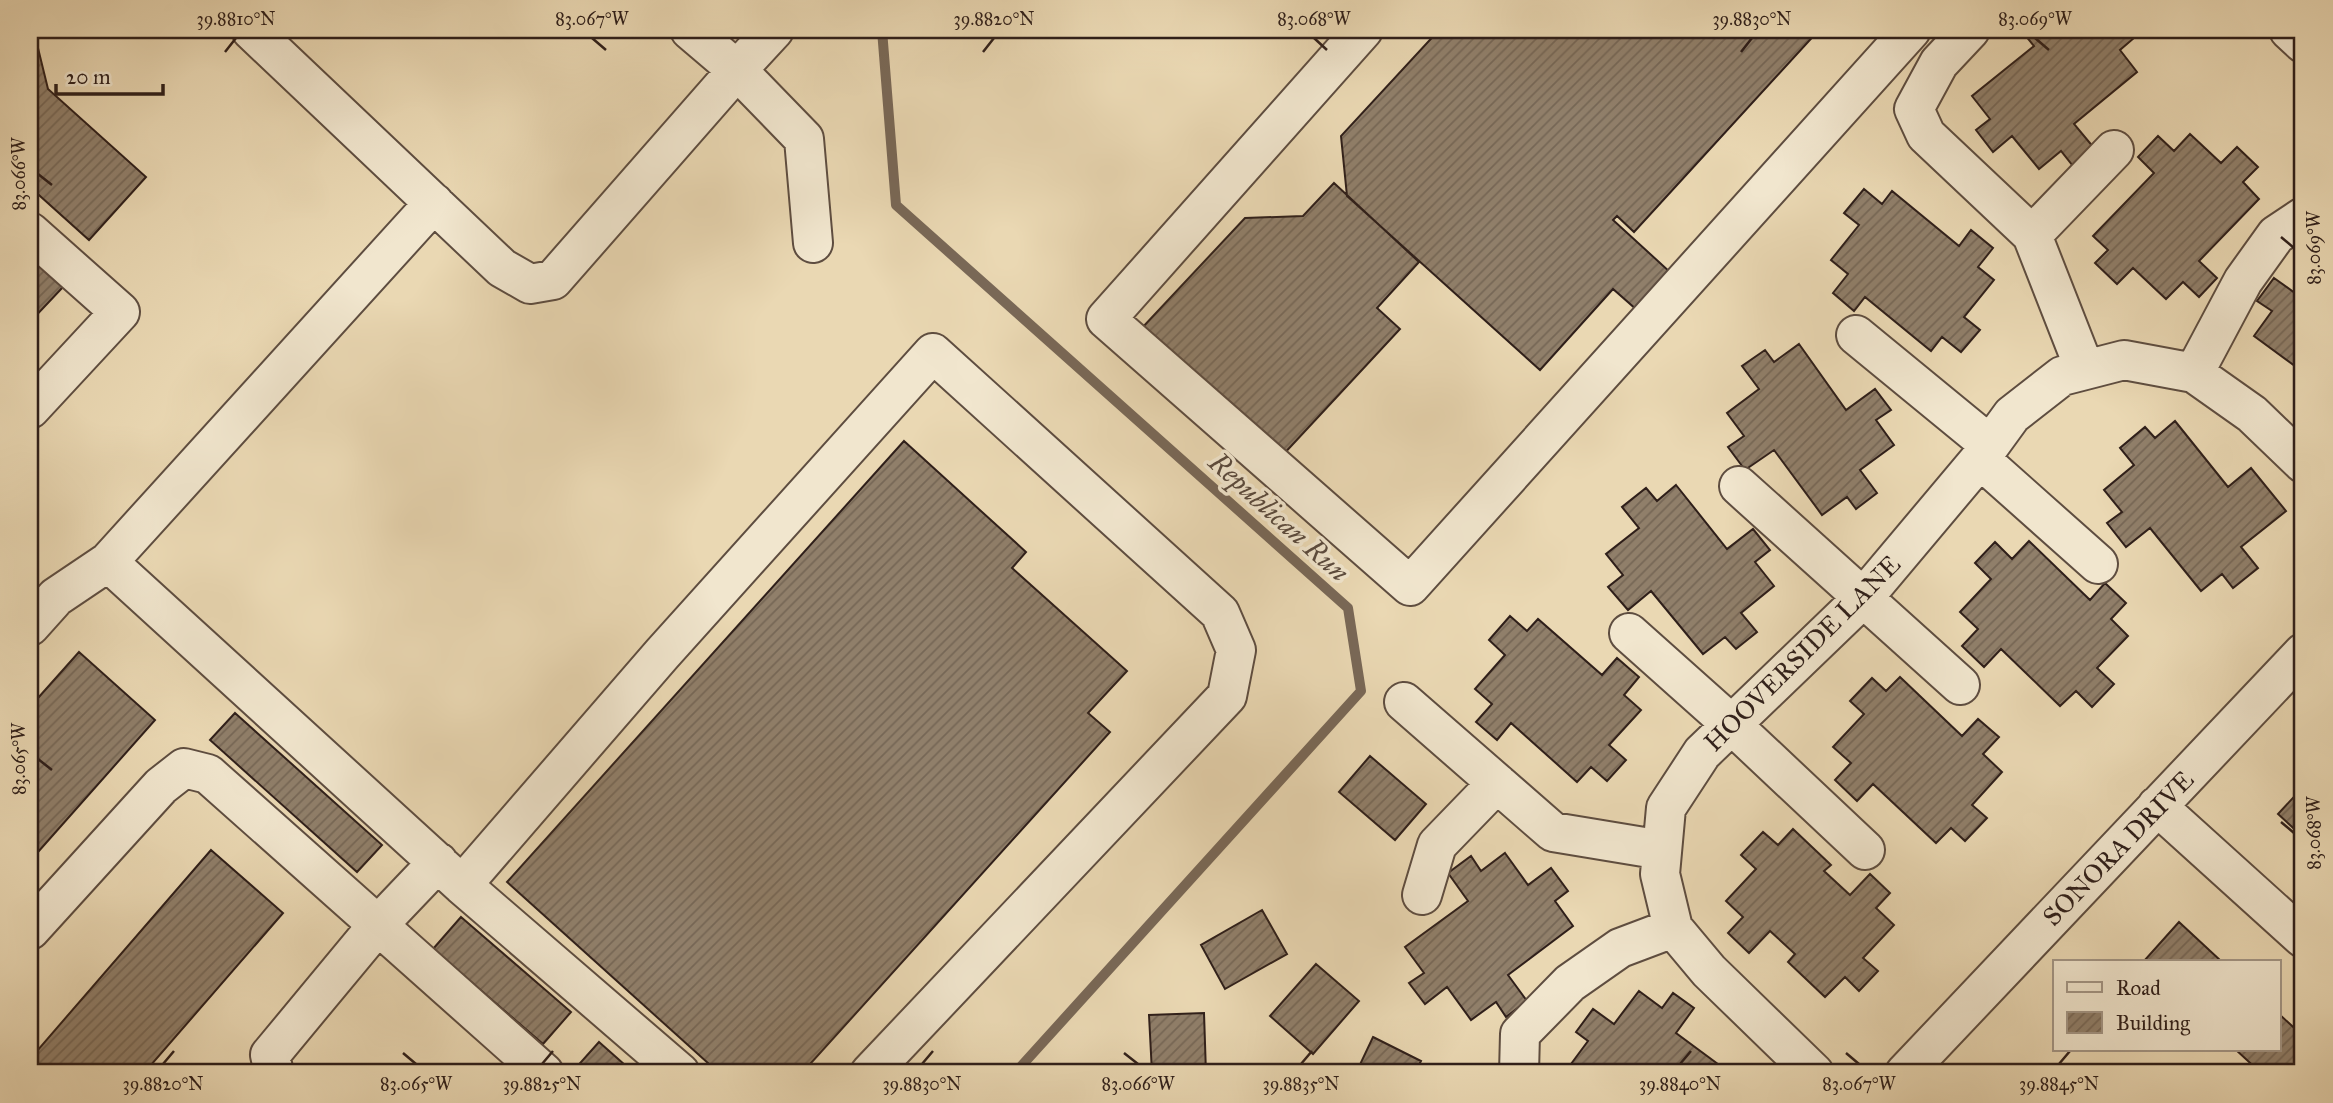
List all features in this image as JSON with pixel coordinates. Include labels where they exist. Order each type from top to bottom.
[{"type":"street","points":[[251,30],[502,268],[530,284],[553,280],[774,30]]},
{"type":"street","points":[[690,30],[737,70],[804,139],[813,243]]},
{"type":"street","points":[[1363,30],[1106,319],[1410,586],[1911,30]]},
{"type":"street","points":[[1970,30],[1939,63],[1914,109],[1926,135],[2032,235],[2085,370]]},
{"type":"street","points":[[2289,30],[2303,43]]},
{"type":"street","points":[[2032,235],[2113,150]]},
{"type":"street","points":[[30,626],[56,597],[108,562],[434,203]]},
{"type":"street","points":[[2194,373],[2243,281],[2276,235],[2303,217]]},
{"type":"street","points":[[30,232],[120,312],[30,409]]},
{"type":"street","points":[[1856,335],[1985,452],[2098,564]]},
{"type":"street","points":[[274,1073],[270,1055],[377,926],[450,874],[679,635],[933,353],[1220,614],[1236,650],[1227,696],[870,1073]]},
{"type":"street","name":"HOOVERSIDE LANE","points":[[1814,1073],[1709,971],[1673,928],[1660,874],[1666,808],[1702,752],[1864,597],[1985,452],[2012,415],[2062,376],[2124,360],[2194,373],[2252,414],[2303,463]]},
{"type":"street","points":[[1739,486],[1960,685]]},
{"type":"street","points":[[108,562],[450,874],[680,1073]]},
{"type":"street","points":[[1629,634],[1731,724],[1865,850]]},
{"type":"street","name":"SONORA DRIVE","points":[[1905,1073],[2303,653]]},
{"type":"street","points":[[1404,702],[1553,832],[1662,850]]},
{"type":"street","points":[[30,930],[161,786],[184,768],[208,774],[544,1073]]},
{"type":"street","points":[[1422,895],[1437,845],[1497,783]]},
{"type":"street","points":[[2157,806],[2303,938]]},
{"type":"street","points":[[1519,1073],[1520,1034],[1570,982],[1620,948],[1673,928]]},
{"type":"building","points":[[1439,30],[1819,30],[1634,232],[1617,216],[1613,220],[1671,273],[1637,310],[1613,289],[1540,370],[1347,196],[1341,136]]},
{"type":"building","points":[[2021,30],[2127,30],[2134,38],[2120,50],[2137,72],[2074,124],[2094,148],[2073,166],[2061,151],[2039,169],[2012,136],[1993,152],[1976,130],[1990,119],[1972,96],[2034,46]]},
{"type":"building","points":[[37,44],[48,89],[146,177],[89,240],[30,187],[30,52]]},
{"type":"building","points":[[2190,134],[2221,163],[2237,147],[2258,167],[2243,182],[2259,199],[2199,261],[2217,278],[2199,297],[2183,282],[2166,299],[2133,268],[2117,284],[2095,263],[2108,250],[2093,236],[2154,173],[2138,157],[2158,136],[2174,151]]},
{"type":"building","points":[[1334,183],[1419,262],[1377,308],[1400,329],[1280,458],[1141,329],[1245,218],[1303,216]]},
{"type":"building","points":[[1864,189],[1882,204],[1892,191],[1959,246],[1971,230],[1993,248],[1978,267],[1994,280],[1964,317],[1980,330],[1961,352],[1942,337],[1931,351],[1865,297],[1854,311],[1833,293],[1848,274],[1831,260],[1859,225],[1844,213]]},
{"type":"building","points":[[30,256],[63,287],[30,322]]},
{"type":"building","points":[[2274,278],[2295,293],[2303,281],[2303,372],[2254,336],[2272,311],[2257,301]]},
{"type":"building","points":[[1799,344],[1846,410],[1875,389],[1891,410],[1876,420],[1894,445],[1860,470],[1877,493],[1856,509],[1847,497],[1822,515],[1774,450],[1745,470],[1728,447],[1744,436],[1727,413],[1759,389],[1742,366],[1765,350],[1774,362]]},
{"type":"building","points":[[2175,421],[2228,487],[2251,468],[2286,511],[2241,547],[2258,568],[2233,588],[2222,574],[2201,591],[2150,528],[2126,547],[2107,523],[2122,512],[2104,490],[2134,465],[2120,448],[2145,427],[2155,438]]},
{"type":"building","points":[[904,441],[1026,552],[1012,568],[1127,671],[1088,713],[1110,732],[802,1073],[719,1073],[507,882]]},
{"type":"building","points":[[1676,485],[1727,549],[1753,529],[1770,550],[1755,562],[1774,586],[1741,613],[1757,632],[1736,649],[1725,637],[1703,654],[1651,591],[1628,610],[1608,587],[1623,575],[1606,554],[1639,528],[1622,507],[1646,488],[1657,501]]},
{"type":"building","points":[[2029,541],[2090,600],[2105,583],[2126,603],[2111,619],[2128,636],[2097,668],[2114,684],[2092,707],[2076,691],[2060,706],[2001,649],[1984,667],[1962,646],[1978,629],[1960,612],[1991,579],[1975,563],[1995,542],[2012,559]]},
{"type":"building","points":[[1510,616],[1527,631],[1538,619],[1602,675],[1617,658],[1639,677],[1624,695],[1641,710],[1609,745],[1626,760],[1607,781],[1591,767],[1577,782],[1511,723],[1497,740],[1476,722],[1492,704],[1475,689],[1505,655],[1489,640]]},
{"type":"building","points":[[79,652],[155,720],[30,861],[30,707]]},
{"type":"building","points":[[1900,677],[1962,736],[1978,719],[1999,737],[1983,754],[2002,772],[1972,805],[1987,818],[1965,841],[1951,828],[1936,843],[1873,784],[1857,801],[1835,780],[1851,763],[1833,747],[1864,714],[1850,701],[1872,678],[1886,691]]},
{"type":"building","points":[[235,713],[382,845],[357,872],[210,740]]},
{"type":"building","points":[[1370,756],[1426,804],[1395,840],[1339,792]]},
{"type":"building","points":[[2303,787],[2303,837],[2278,814]]},
{"type":"building","points":[[1793,829],[1831,865],[1824,871],[1850,895],[1870,874],[1890,893],[1876,908],[1894,925],[1863,958],[1878,971],[1859,991],[1845,977],[1825,997],[1788,962],[1795,954],[1770,931],[1749,953],[1728,933],[1743,917],[1726,901],[1756,869],[1741,855],[1763,832],[1778,845]]},
{"type":"building","points":[[211,850],[283,913],[144,1073],[30,1073],[30,1059]]},
{"type":"building","points":[[1505,853],[1528,885],[1551,868],[1568,891],[1555,901],[1573,926],[1508,975],[1527,1001],[1506,1017],[1496,1002],[1471,1020],[1447,987],[1425,1004],[1409,983],[1424,973],[1405,947],[1468,901],[1448,873],[1471,856],[1481,871]]},
{"type":"building","points":[[1262,910],[1287,954],[1225,989],[1201,945]]},
{"type":"building","points":[[461,917],[571,1012],[543,1044],[433,949]]},
{"type":"building","points":[[2179,922],[2220,960],[2145,960]]},
{"type":"building","points":[[1316,964],[1359,1001],[1313,1054],[1270,1016]]},
{"type":"building","points":[[1639,991],[1662,1008],[1673,993],[1694,1008],[1676,1033],[1730,1073],[1583,1073],[1571,1064],[1588,1041],[1576,1032],[1593,1009],[1614,1024]]},
{"type":"building","points":[[1204,1013],[1206,1073],[1152,1073],[1149,1015]]},
{"type":"building","points":[[2280,1015],[2303,1036],[2303,1073],[2261,1073],[2236,1050],[2280,1050]]},
{"type":"building","points":[[1373,1037],[1421,1061],[1415,1073],[1356,1073]]},
{"type":"building","points":[[599,1042],[634,1073],[573,1071]]},
{"type":"waterway","name":"Republican Run","points":[[882,30],[896,205],[1348,608],[1361,691],[1015,1073]]}]
